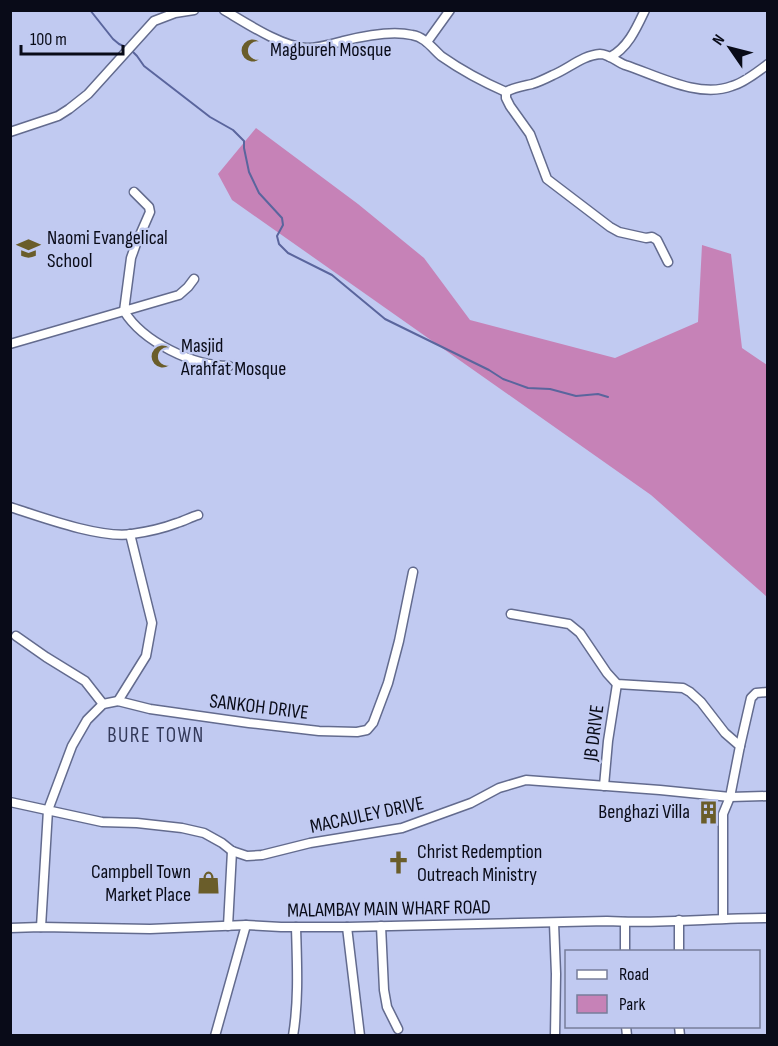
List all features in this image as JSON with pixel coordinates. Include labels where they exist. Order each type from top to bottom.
[{"type":"street","points":[[10,132],[58,116],[69,109],[88,94],[154,21],[175,13],[194,10]]},
{"type":"street","points":[[224,10],[264,33],[300,47],[310,48],[360,37],[398,33],[414,35],[427,42],[453,64],[506,92]]},
{"type":"street","points":[[427,42],[450,10]]},
{"type":"street","points":[[610,57],[620,51],[632,36],[645,10]]},
{"type":"street","points":[[506,92],[532,84],[590,56],[601,54],[662,79],[712,90],[732,86],[763,72],[768,64]]},
{"type":"street","points":[[506,92],[510,106],[530,134],[547,179],[619,232],[646,238],[652,237],[657,240],[668,262]]},
{"type":"street","points":[[134,192],[149,207],[150,212],[131,258],[124,311],[130,321],[161,345],[198,362],[229,366]]},
{"type":"street","points":[[10,344],[179,295],[194,279]]},
{"type":"street","points":[[10,507],[102,533],[130,534],[167,526],[198,515]]},
{"type":"street","points":[[118,701],[146,656],[151,632],[151,616],[130,534]]},
{"type":"street","name":"SANKOH DRIVE","points":[[103,704],[118,701],[150,709],[319,730],[357,732],[366,730],[373,723],[388,683],[413,572]]},
{"type":"street","points":[[511,614],[569,624],[580,633],[607,674],[617,684],[683,688],[690,692],[725,733],[740,746]]},
{"type":"street","points":[[16,636],[85,681],[103,704],[87,720],[72,746],[48,810],[41,927]]},
{"type":"street","name":"JB DRIVE","points":[[604,786],[617,684]]},
{"type":"street","points":[[723,918],[723,814],[730,797],[751,698],[756,693],[768,692]]},
{"type":"street","name":"MACAULEY DRIVE","points":[[10,802],[102,822],[182,828],[204,833],[232,851],[248,856],[402,828],[471,803],[517,781],[730,797],[768,796]]},
{"type":"street","points":[[228,926],[232,851]]},
{"type":"street","name":"MALAMBAY MAIN WHARF ROAD","points":[[10,928],[150,929],[246,925],[347,927],[768,918]]},
{"type":"street","points":[[679,920],[679,950]]},
{"type":"street","points":[[554,922],[555,1035]]},
{"type":"street","points":[[625,922],[625,950]]},
{"type":"street","points":[[215,1035],[246,925]]},
{"type":"street","points":[[381,926],[384,990],[387,1007],[398,1029]]},
{"type":"street","points":[[293,1035],[297,996],[296,927]]},
{"type":"street","points":[[347,927],[360,1035]]},
{"type":"green space","points":[[256,128],[358,204],[424,258],[470,320],[615,358],[698,322],[702,245],[731,254],[742,348],[767,365],[767,597],[651,495],[232,200],[218,174]]},
{"type":"waterway","points":[[90,10],[113,39],[130,49],[144,66],[210,117],[233,130],[244,141],[249,172],[259,193],[282,218],[283,225],[277,236],[279,244],[288,253],[332,275],[385,319],[503,379],[528,388],[550,389],[576,396],[598,394],[608,397]]},
{"type":"place","name":"Magbureh Mosque","points":[[252,50]]},
{"type":"place","name":"Naomi Evangelical School","points":[[29,249]]},
{"type":"place","name":"Masjid Arahfat Mosque","points":[[163,357]]},
{"type":"place","name":"Benghazi Villa","points":[[708,812]]},
{"type":"place","name":"Christ Redemption Outreach Ministry","points":[[399,863]]},
{"type":"place","name":"Campbell Town Market Place","points":[[209,883]]},
{"type":"district","name":"BURE TOWN","points":[[156,735]]}]
